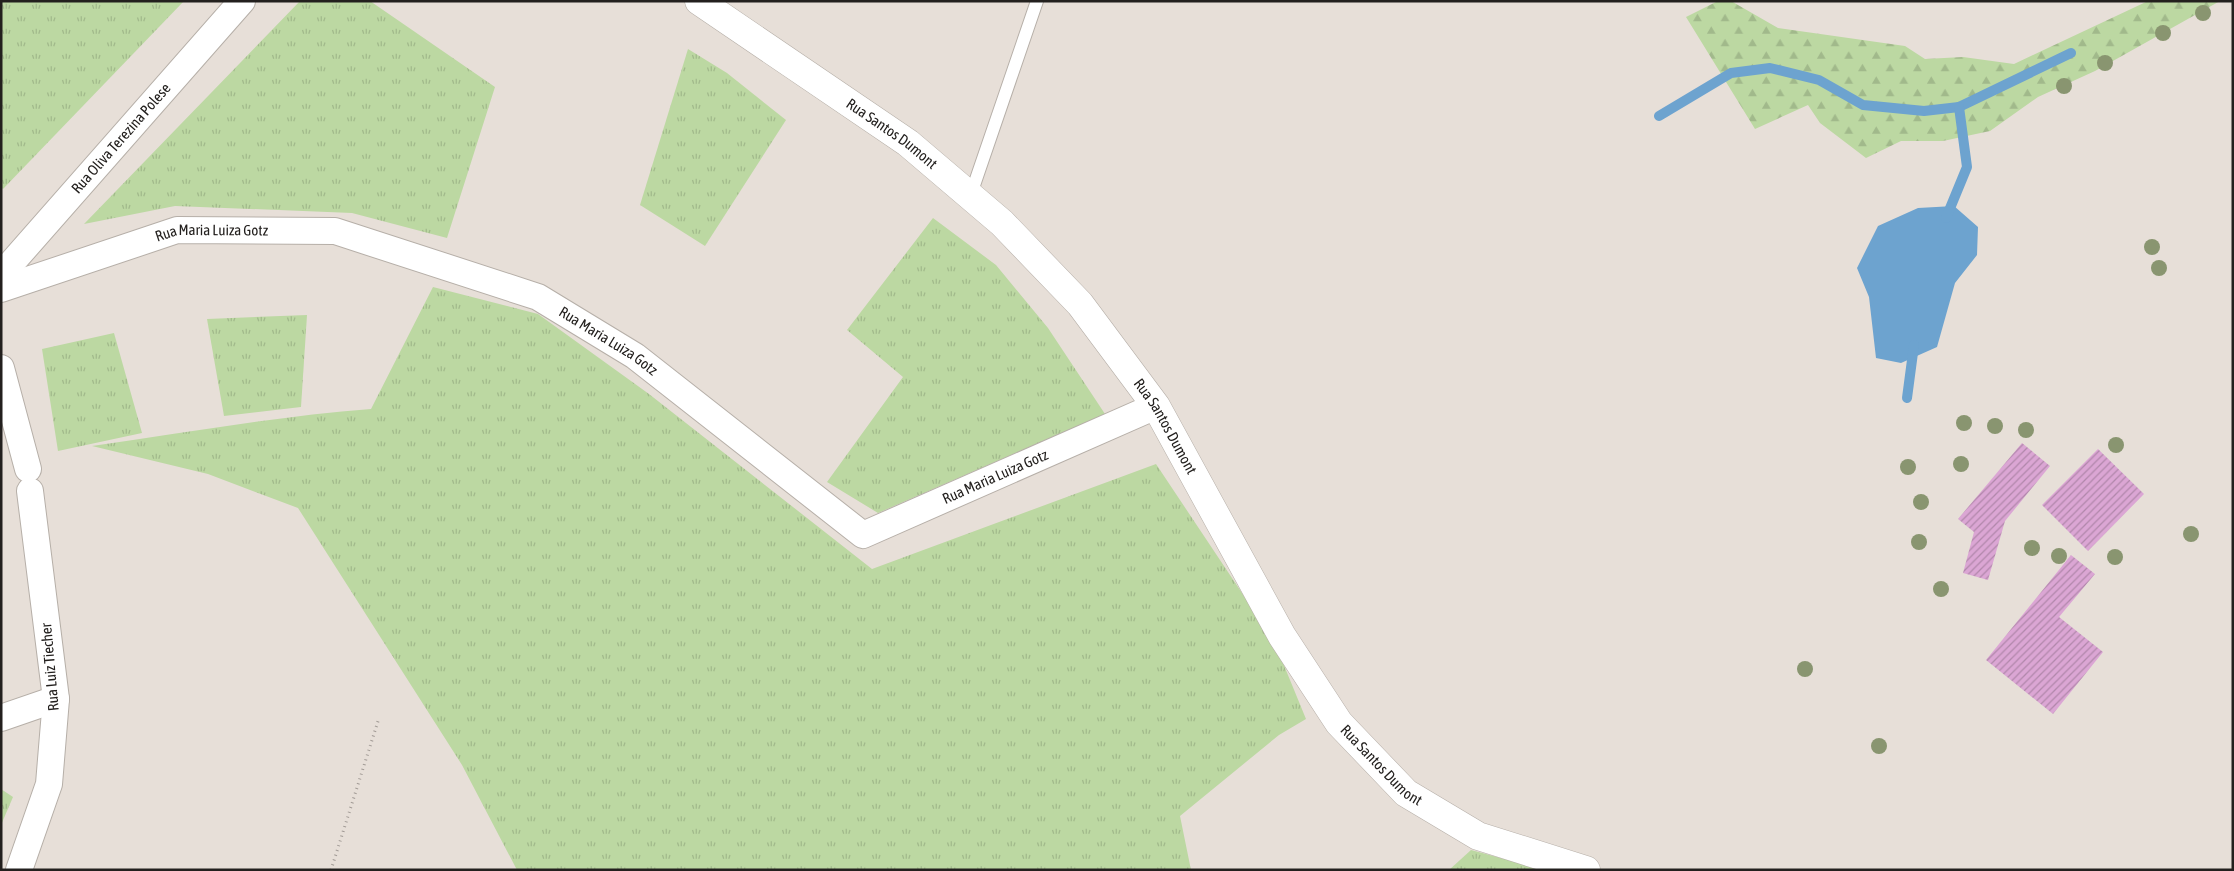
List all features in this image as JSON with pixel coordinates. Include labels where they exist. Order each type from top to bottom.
[{"type":"main road","name":"Rua Santos Dumont","points":[[699,1],[908,143],[971,194],[1002,223],[1080,304],[1156,406],[1282,636],[1339,722],[1406,793],[1478,836],[1586,870]]},
{"type":"street","name":"Rua Oliva Terezina Polese","points":[[1,274],[242,1]]},
{"type":"street","name":"Rua Maria Luiza Gotz","points":[[1,290],[177,230],[335,230],[538,297],[635,356],[863,535],[1156,406]]},
{"type":"street","name":"Rua Luiz Tiecher","points":[[1,368],[29,480],[56,699],[49,784],[19,870]]},
{"type":"street","points":[[1,718],[56,699]]},
{"type":"lane","points":[[971,194],[1037,1]]},
{"type":"path","points":[[331,870],[380,718]]},
{"type":"green space","points":[[1,1],[184,1],[3,189],[1,187]]},
{"type":"green space","points":[[300,1],[370,1],[495,87],[447,238],[352,213],[175,206],[84,224]]},
{"type":"green space","points":[[1718,1],[1731,1],[1778,28],[1905,46],[1925,59],[1963,57],[2014,64],[2148,1],[2220,1],[2095,71],[2038,97],[1990,131],[1943,141],[1901,141],[1866,158],[1820,123],[1808,105],[1755,129],[1686,17]]},
{"type":"green space","points":[[688,49],[727,73],[786,120],[705,246],[640,205]]},
{"type":"green space","points":[[933,218],[996,265],[1048,328],[1105,414],[878,513],[827,482],[903,377],[847,330]]},
{"type":"green space","points":[[433,287],[538,314],[649,394],[872,569],[1156,464],[1274,641],[1306,719],[1279,735],[1180,816],[1191,870],[517,870],[462,765],[298,508],[208,474],[92,446],[266,420],[371,409]]},
{"type":"green space","points":[[307,315],[301,407],[224,416],[207,319]]},
{"type":"green space","points":[[114,333],[142,433],[58,451],[42,349]]},
{"type":"green space","points":[[1,789],[13,797],[1,825]]},
{"type":"green space","points":[[1471,850],[1545,870],[1449,870]]},
{"type":"water","points":[[1954,206],[1978,227],[1977,255],[1955,283],[1937,347],[1901,363],[1876,358],[1869,297],[1857,268],[1878,226],[1918,208]]},
{"type":"building","points":[[2022,443],[2050,466],[2005,521],[1988,580],[1963,573],[1974,532],[1958,519]]},
{"type":"building","points":[[2098,449],[2144,494],[2088,551],[2042,505]]},
{"type":"building","points":[[2071,555],[2095,574],[2059,617],[2103,652],[2053,714],[1986,660]]},
{"type":"waterway","points":[[1659,116],[1731,73],[1770,68],[1819,80],[1863,105],[1924,111],[1959,107],[2071,53]]},
{"type":"waterway","points":[[1946,218],[1967,167],[1959,107]]},
{"type":"waterway","points":[[1907,398],[1914,345]]}]
